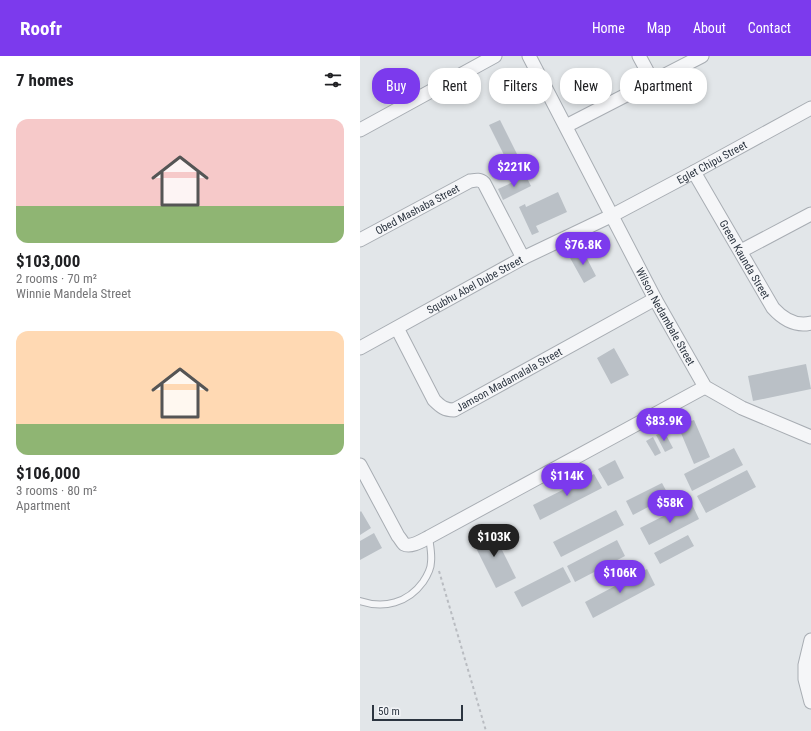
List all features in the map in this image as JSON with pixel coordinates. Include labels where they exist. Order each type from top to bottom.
[{"type":"street","points":[[360,130],[495,56]]},
{"type":"street","name":"Wilson Nedambale Street","points":[[529,56],[656,298],[705,387]]},
{"type":"street","points":[[639,56],[645,68]]},
{"type":"street","points":[[679,68],[702,56]]},
{"type":"street","points":[[566,126],[620,99]]},
{"type":"street","name":"Eglet Chipu Street","points":[[613,215],[811,108]]},
{"type":"street","name":"Green Kaunda Street","points":[[694,172],[741,250],[773,308],[782,317],[793,322],[805,325],[811,323]]},
{"type":"street","name":"Obed Mashaba Street","points":[[360,240],[470,181],[481,180],[524,258]]},
{"type":"street","points":[[741,250],[811,214]]},
{"type":"street","name":"Squbhu Abel Dube Street","points":[[360,348],[524,258],[613,215]]},
{"type":"street","name":"Jamson Madamalala Street","points":[[397,328],[434,400],[441,407],[448,410],[454,410],[656,298]]},
{"type":"street","points":[[360,465],[398,536],[407,545],[417,543],[429,537],[705,387],[742,408],[811,437]]},
{"type":"street","points":[[811,640],[805,665],[805,679],[811,702]]},
{"type":"lane","points":[[360,601],[369,604],[390,604],[399,601],[417,590],[429,571],[431,562],[429,537]]},
{"type":"path","points":[[438,567],[486,731]]},
{"type":"building","points":[[500,120],[521,162],[510,167],[489,125]]},
{"type":"building","points":[[526,176],[531,186],[503,200],[498,189]]},
{"type":"building","points":[[558,192],[567,212],[536,226],[539,232],[532,235],[519,207],[525,204],[526,207]]},
{"type":"building","points":[[582,249],[596,276],[584,283],[569,256]]},
{"type":"building","points":[[614,348],[629,375],[611,384],[597,358]]},
{"type":"building","points":[[806,364],[811,389],[753,401],[748,376]]},
{"type":"building","points":[[694,420],[710,457],[694,464],[678,426]]},
{"type":"building","points":[[664,431],[673,448],[665,452],[656,435]]},
{"type":"building","points":[[653,437],[661,453],[655,456],[646,441]]},
{"type":"building","points":[[734,448],[743,465],[692,491],[684,474]]},
{"type":"building","points":[[615,460],[624,478],[608,486],[598,469]]},
{"type":"building","points":[[747,470],[756,487],[706,513],[697,496]]},
{"type":"building","points":[[594,474],[602,488],[540,520],[533,505]]},
{"type":"building","points":[[662,483],[669,496],[633,515],[626,501]]},
{"type":"building","points":[[691,502],[699,519],[649,545],[640,528]]},
{"type":"building","points":[[616,510],[624,525],[561,557],[553,542]]},
{"type":"building","points":[[361,511],[371,528],[360,535],[360,512]]},
{"type":"building","points":[[491,528],[516,578],[496,588],[471,538]]},
{"type":"building","points":[[374,533],[382,548],[360,560],[360,541]]},
{"type":"building","points":[[688,535],[694,546],[660,564],[654,553]]},
{"type":"building","points":[[617,540],[625,556],[575,582],[567,566]]},
{"type":"building","points":[[563,567],[571,582],[522,607],[514,592]]},
{"type":"building","points":[[647,569],[655,585],[593,618],[585,602]]}]
